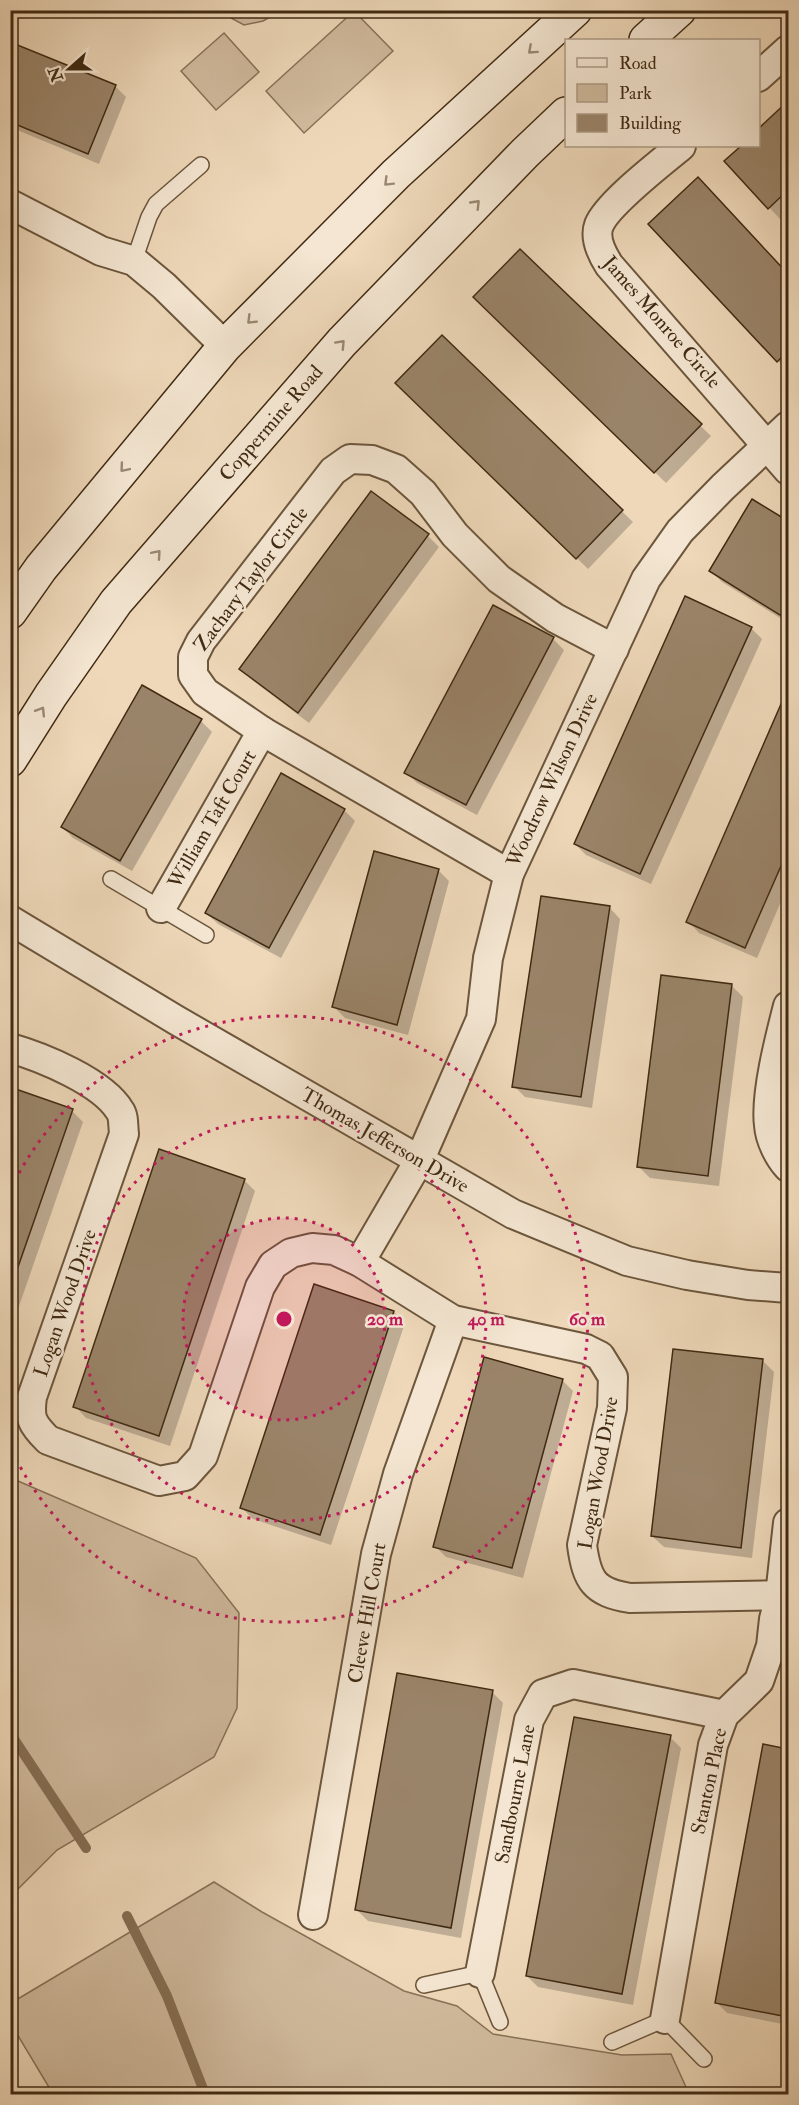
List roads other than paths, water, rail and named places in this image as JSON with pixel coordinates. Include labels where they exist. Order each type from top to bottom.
[{"type":"street","points":[[10,612],[47,560],[225,346],[396,174],[575,10]]},
{"type":"street","points":[[647,39],[679,10]]},
{"type":"street","points":[[760,76],[789,50]]},
{"type":"street","name":"Coppermine Road","points":[[10,760],[51,695],[131,584],[342,342],[525,153],[565,116]]},
{"type":"street","name":"James Monroe Circle","points":[[680,147],[611,208],[598,226],[600,249],[609,265],[778,436],[789,470]]},
{"type":"street","points":[[10,204],[100,251],[134,261],[164,286],[225,346]]},
{"type":"street","name":"Woodrow Wilson Drive","points":[[420,1160],[481,1019],[488,958],[509,874],[646,579],[680,531],[778,436]]},
{"type":"street","name":"Zachary Taylor Circle","points":[[509,874],[262,731],[205,692],[193,675],[194,657],[201,641],[333,471],[350,459],[372,460],[396,469],[423,494],[455,535],[500,579],[555,618],[614,649]]},
{"type":"street","name":"William Taft Court","points":[[161,908],[262,731]]},
{"type":"street","name":"Thomas Jefferson Drive","points":[[10,920],[176,1020],[513,1214],[627,1261],[687,1275],[748,1285],[789,1288]]},
{"type":"street","points":[[789,1006],[782,1028],[768,1107],[769,1128],[780,1158],[789,1167]]},
{"type":"street","name":"Logan Wood Drive","points":[[10,1048],[41,1057],[101,1091],[121,1112],[124,1134],[32,1397],[30,1414],[35,1426],[48,1440],[159,1481],[185,1476],[204,1456],[260,1287],[273,1264],[291,1253],[312,1248],[334,1250],[360,1262],[453,1320],[586,1349],[600,1356],[613,1377],[612,1408],[582,1545],[585,1566],[597,1586],[608,1594],[630,1598],[784,1596]]},
{"type":"street","points":[[360,1262],[420,1160]]},
{"type":"street","name":"Cleeve Hill Court","points":[[313,1915],[376,1554],[398,1474],[453,1320]]},
{"type":"street","name":"Stanton Place","points":[[665,2019],[713,1745],[724,1715],[759,1681],[771,1646],[774,1619],[784,1596],[789,1523]]},
{"type":"street","name":"Sandbourne Lane","points":[[480,1974],[529,1720],[543,1694],[573,1684],[724,1715]]},
{"type":"lane","points":[[134,261],[149,217],[156,204],[201,165]]},
{"type":"lane","points":[[111,879],[206,935]]},
{"type":"lane","points":[[424,1985],[480,1974],[500,2022]]},
{"type":"lane","points":[[612,2042],[665,2019],[704,2059]]},
{"type":"waterway","points":[[10,1733],[86,1848]]},
{"type":"waterway","points":[[127,1916],[167,1996],[205,2094]]}]
